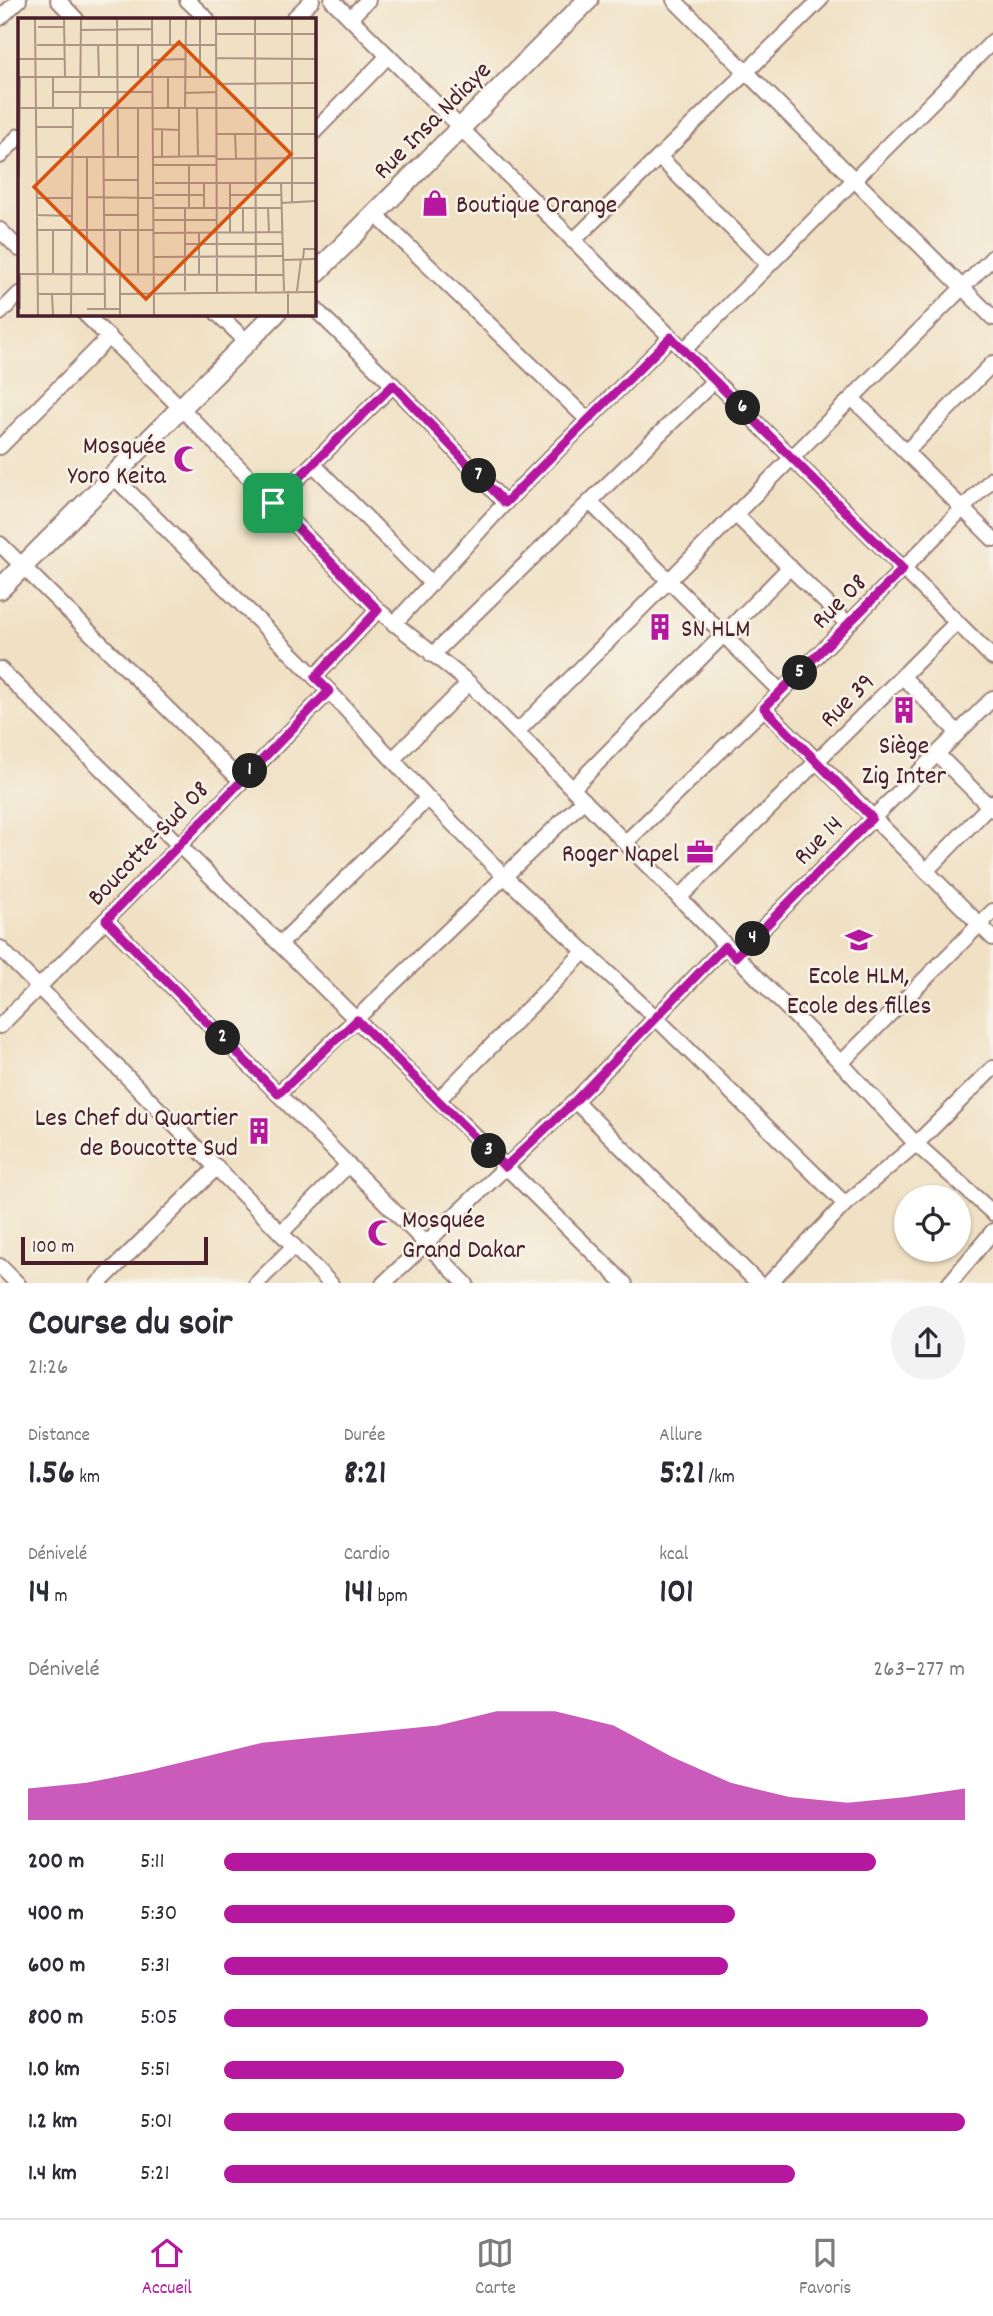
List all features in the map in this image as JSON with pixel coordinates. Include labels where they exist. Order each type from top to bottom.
[{"type":"main road","name":"Rue Insa Ndiaye","points":[[316,267],[374,214],[588,0]]},
{"type":"main road","points":[[0,589],[274,315]]},
{"type":"street","points":[[0,18],[19,0]]},
{"type":"street","points":[[58,0],[75,18]]},
{"type":"street","points":[[187,0],[206,18]]},
{"type":"street","points":[[294,18],[312,0]]},
{"type":"street","points":[[332,0],[993,658]]},
{"type":"street","points":[[350,18],[368,0]]},
{"type":"street","points":[[674,0],[993,318]]},
{"type":"street","points":[[573,241],[820,0]]},
{"type":"street","points":[[684,350],[993,41]]},
{"type":"street","points":[[315,131],[388,56]]},
{"type":"street","points":[[0,156],[18,137]]},
{"type":"street","points":[[659,157],[768,264]]},
{"type":"street","points":[[374,214],[589,421]]},
{"type":"street","points":[[0,230],[18,248]]},
{"type":"street","points":[[517,732],[993,257]]},
{"type":"street","points":[[0,313],[18,296]]},
{"type":"street","points":[[315,309],[393,385],[505,503]]},
{"type":"street","points":[[86,315],[378,610],[469,683],[841,1063],[916,1144],[993,1213]]},
{"type":"street","points":[[219,315],[247,342]]},
{"type":"street","points":[[0,447],[109,337]]},
{"type":"street","points":[[394,624],[505,503],[671,337]]},
{"type":"street","points":[[906,451],[993,363]]},
{"type":"street","points":[[432,655],[715,380]]},
{"type":"street","points":[[273,503],[393,385]]},
{"type":"street","points":[[852,398],[993,539]]},
{"type":"street","points":[[313,464],[431,583]]},
{"type":"street","points":[[114,477],[329,691],[504,876],[655,1017],[845,1204]]},
{"type":"street","name":"Rue 08","points":[[625,843],[781,692],[993,478]]},
{"type":"street","points":[[590,502],[781,692]]},
{"type":"street","points":[[736,515],[848,624]]},
{"type":"street","points":[[0,544],[240,780]]},
{"type":"street","points":[[573,788],[790,567]]},
{"type":"street","points":[[315,677],[378,610]]},
{"type":"street","name":"Rue 39","points":[[680,898],[957,622]]},
{"type":"street","points":[[0,669],[625,1283]]},
{"type":"street","points":[[903,677],[958,733]]},
{"type":"street","points":[[393,759],[469,683]]},
{"type":"street","name":"Boucotte-Sud 08","points":[[0,1026],[329,691]]},
{"type":"street","name":"Rue 14","points":[[383,1283],[575,1101],[655,1017],[872,818],[993,698]]},
{"type":"street","points":[[764,708],[993,938]]},
{"type":"street","points":[[926,871],[992,806],[937,754]]},
{"type":"street","points":[[280,944],[428,798]]},
{"type":"street","points":[[278,1094],[584,800]]},
{"type":"street","points":[[841,1063],[993,911]]},
{"type":"street","points":[[106,920],[466,1283]]},
{"type":"street","points":[[0,947],[331,1283]]},
{"type":"street","points":[[439,1099],[584,952]]},
{"type":"street","points":[[768,1283],[845,1204],[916,1144],[993,1068]]},
{"type":"street","points":[[575,1101],[759,1283]]},
{"type":"street","points":[[281,1233],[348,1165]]},
{"type":"street","points":[[98,1283],[217,1167]]},
{"type":"street","points":[[949,1283],[993,1231]]},
{"type":"street","points":[[256,1283],[294,1246]]},
{"type":"street","points":[[0,1266],[18,1283]]},
{"type":"place","name":"Boutique Orange","points":[[435,203]]},
{"type":"place","name":"Mosquée Yoro Keita","points":[[187,459]]},
{"type":"place","name":"SN HLM","points":[[660,627]]},
{"type":"place","name":"Siège Zig Inter","points":[[904,710]]},
{"type":"place","name":"Roger Napel","points":[[700,852]]},
{"type":"place","name":"Ecole HLM, Ecole des filles","points":[[859,940]]},
{"type":"place","name":"Les Chef du Quartier de Boucotte Sud","points":[[259,1131]]},
{"type":"place","name":"Mosquée Grand Dakar","points":[[381,1233]]},
{"type":"route","points":[[671,337],[903,569],[764,708],[872,818],[735,957],[725,946],[575,1101],[505,1167],[357,1020],[278,1094],[106,920],[329,691],[315,677],[378,610],[273,503],[393,385],[505,503],[671,337]]}]
